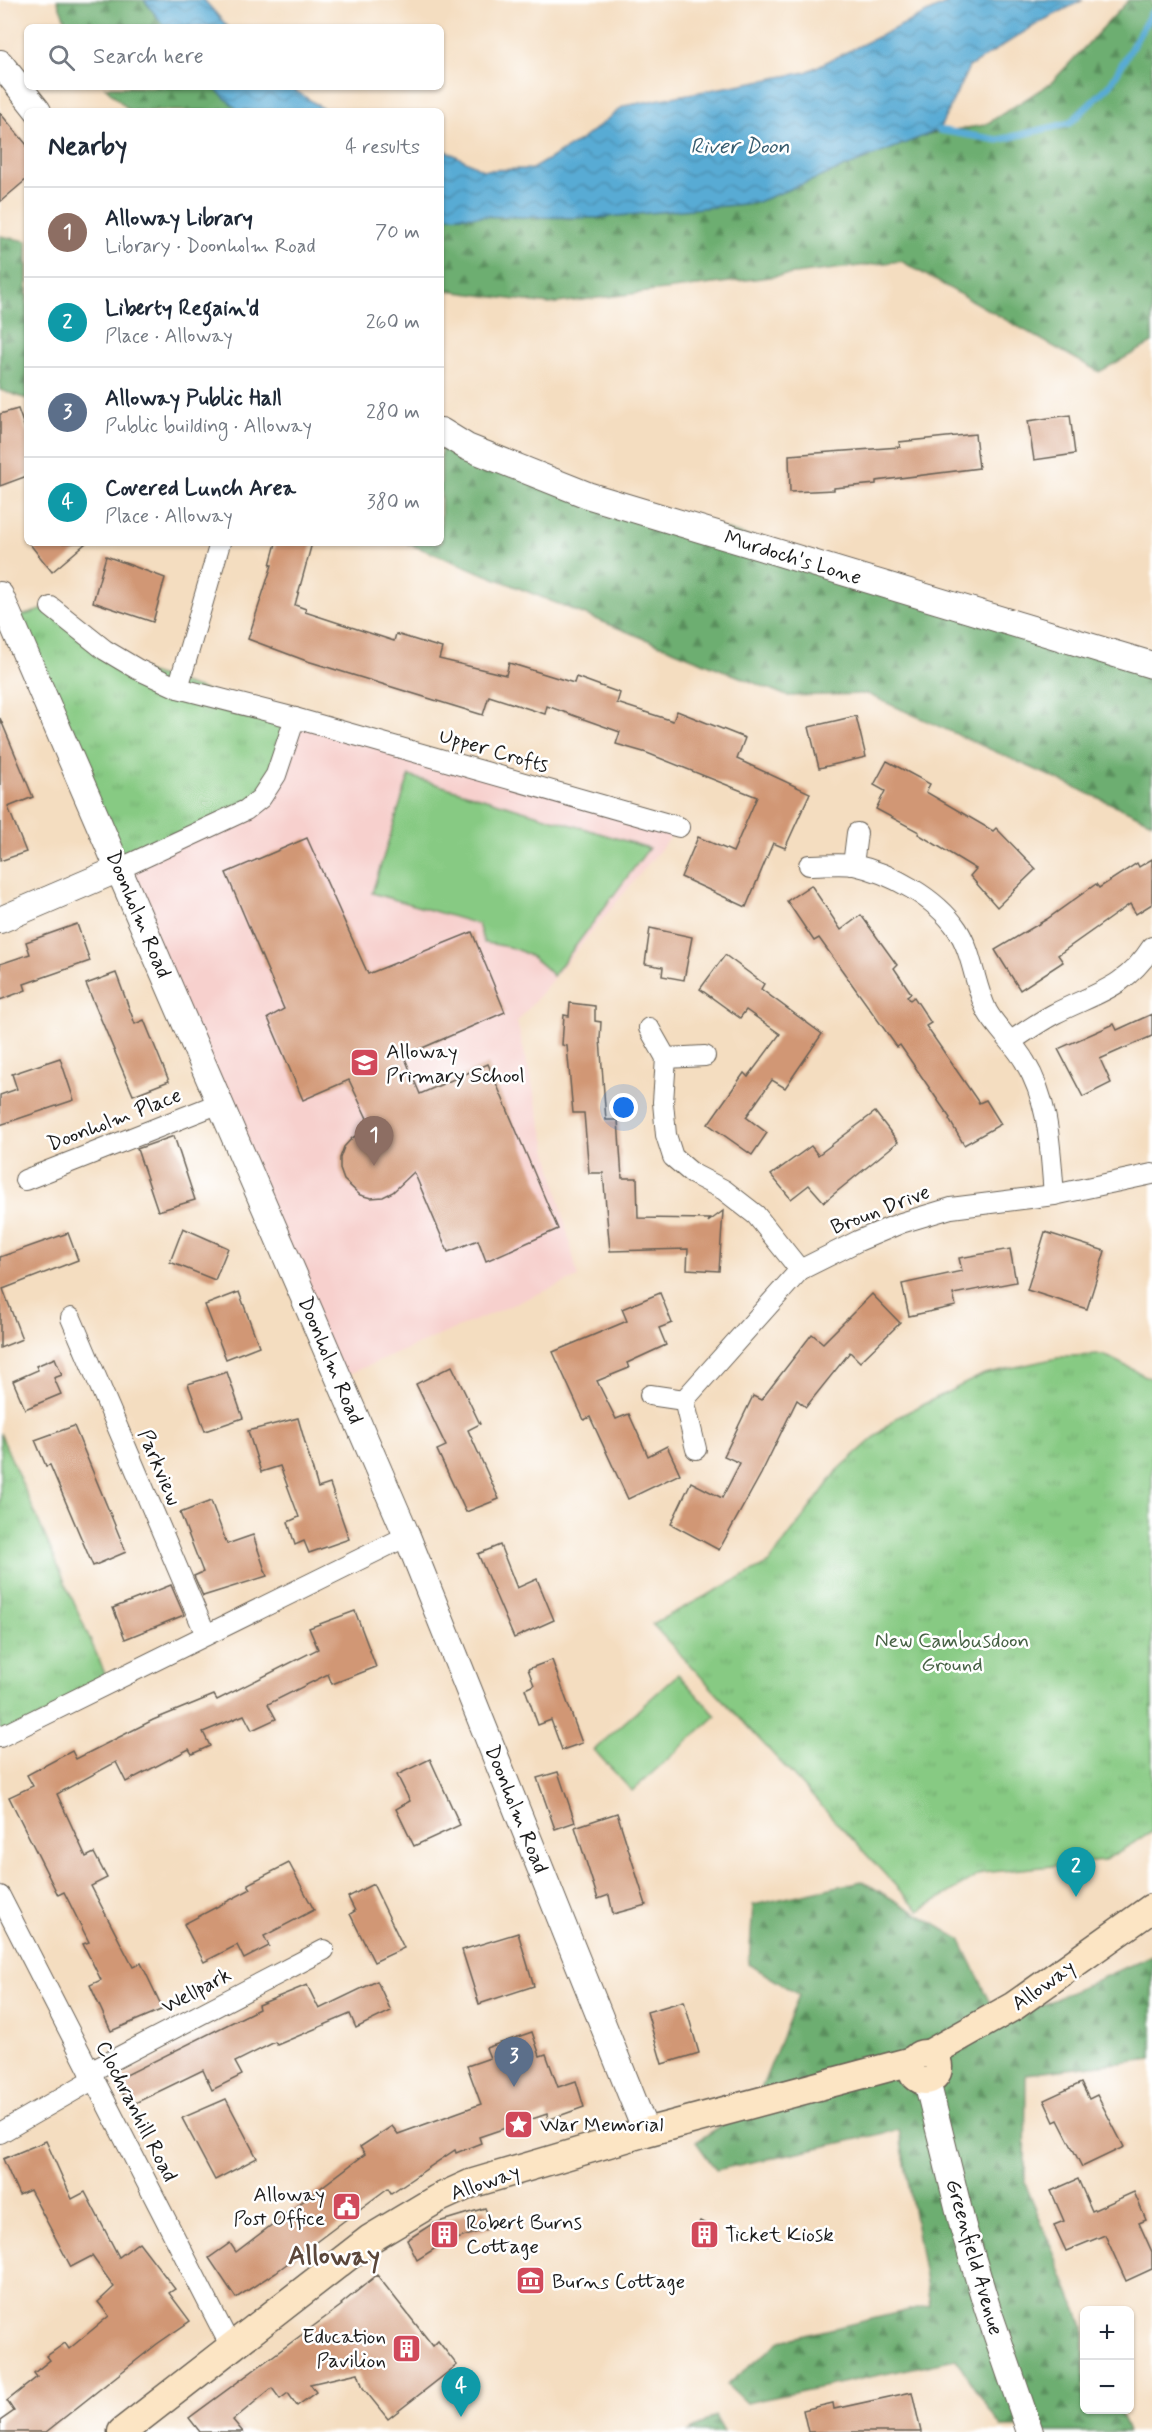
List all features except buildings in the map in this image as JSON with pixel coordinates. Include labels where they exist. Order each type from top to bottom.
[{"type":"main road","name":"Alloway","points":[[122,2432],[370,2239],[437,2199],[470,2184],[646,2132],[923,2065],[1014,2006],[1152,1908]]},
{"type":"street","points":[[0,63],[36,108]]},
{"type":"street","name":"Murdoch's Lone","points":[[444,433],[467,447],[590,496],[1152,665]]},
{"type":"street","points":[[178,688],[219,546]]},
{"type":"street","name":"Doonholm Road","points":[[0,594],[407,1536],[646,2132]]},
{"type":"street","name":"Upper Crofts","points":[[51,608],[105,650],[137,669],[178,688],[295,718],[680,827]]},
{"type":"street","points":[[0,920],[119,869],[246,810],[261,798],[276,775],[295,718]]},
{"type":"street","points":[[853,865],[857,833]]},
{"type":"street","points":[[808,865],[853,865],[887,875],[922,893],[957,929],[988,1012],[1025,1062],[1043,1097],[1050,1143],[1054,1195]]},
{"type":"street","points":[[1011,1041],[1053,1015],[1104,992],[1125,979],[1142,962],[1152,947]]},
{"type":"street","points":[[649,1028],[666,1058],[663,1102],[666,1135],[673,1157],[693,1174],[724,1190],[756,1215],[800,1270]]},
{"type":"street","points":[[666,1058],[705,1056]]},
{"type":"street","name":"Doonholm Place","points":[[25,1180],[220,1103]]},
{"type":"street","name":"Broun Drive","points":[[684,1400],[800,1270],[858,1241],[901,1223],[951,1208],[1054,1195],[1152,1174]]},
{"type":"street","name":"Parkview","points":[[71,1318],[206,1635]]},
{"type":"street","points":[[650,1395],[684,1400],[696,1449]]},
{"type":"street","points":[[0,1737],[407,1536]]},
{"type":"street","name":"Clochranhill Road","points":[[0,1896],[231,2347]]},
{"type":"street","name":"Wellpark","points":[[0,2133],[92,2076],[324,1950]]},
{"type":"street","name":"Greenfield Avenue","points":[[923,2065],[987,2307],[1030,2432]]},
{"type":"shaded area","name":"Alloway Primary School","points":[[295,718],[679,827],[517,1022],[578,1277],[339,1378],[119,869]]},
{"type":"green space","points":[[57,0],[168,0],[188,24],[67,24]]},
{"type":"green space","points":[[1129,0],[1152,0],[1152,343],[1099,372],[901,261],[549,304],[444,290],[444,212],[985,125],[1051,83]]},
{"type":"green space","points":[[108,90],[244,90],[258,108],[127,108]]},
{"type":"green space","points":[[0,236],[24,240],[24,398],[0,390]]},
{"type":"green space","points":[[444,433],[467,447],[1152,665],[1152,822],[867,694],[787,696],[414,546],[444,546]]},
{"type":"green space","points":[[51,607],[137,669],[295,718],[261,798],[119,869],[11,619]]},
{"type":"green space","points":[[409,776],[649,848],[553,976],[546,968],[522,952],[505,946],[484,943],[478,924],[372,893]]},
{"type":"green space","name":"New Cambusdoon Ground","points":[[1104,1355],[1152,1379],[1152,1832],[1103,1861],[982,1873],[919,1911],[652,1624],[769,1563],[838,1470],[896,1418],[984,1374],[1066,1356]]},
{"type":"green space","points":[[0,1433],[109,1683],[0,1737]]},
{"type":"green space","points":[[678,1674],[716,1716],[632,1791],[594,1750]]},
{"type":"green space","points":[[862,1881],[960,1939],[1001,2024],[1152,1955],[1152,2059],[1026,2074],[1025,2183],[1080,2317],[1080,2414],[1121,2414],[1128,2432],[1041,2432],[1039,2427],[1001,2427],[956,2359],[746,2403],[727,2385],[781,2341],[930,2305],[899,2130],[716,2170],[696,2142],[755,2104],[799,1995],[749,1964],[753,1905]]},
{"type":"green space","points":[[715,2416],[724,2432],[689,2432]]},
{"type":"water","points":[[144,0],[204,0],[225,24],[163,24]]},
{"type":"water","name":"River Doon","points":[[953,0],[1083,0],[1040,22],[969,67],[939,130],[755,203],[597,218],[444,216],[444,150],[483,170],[532,169],[581,140],[624,106],[806,72]]},
{"type":"water","points":[[216,90],[295,90],[322,108],[236,108]]},
{"type":"waterway","points":[[939,130],[998,140],[1070,123],[1110,85],[1152,12]]},
{"type":"place","name":"Alloway Primary School","points":[[365,1063]]},
{"type":"place","name":"Alloway Library","points":[[374,1166]]},
{"type":"place","name":"Liberty Regain'd","points":[[1076,1897]]},
{"type":"place","name":"Alloway Public Hall","points":[[514,2087]]},
{"type":"place","name":"War Memorial","points":[[519,2124]]},
{"type":"place","name":"Alloway Post Office","points":[[346,2206]]},
{"type":"place","name":"Robert Burns Cottage","points":[[445,2234]]},
{"type":"place","name":"Ticket Kiosk","points":[[704,2234]]},
{"type":"place","name":"Burns Cottage","points":[[531,2281]]},
{"type":"place","name":"Education Pavilion","points":[[407,2348]]},
{"type":"place","name":"Covered Lunch Area","points":[[461,2417]]},
{"type":"district","name":"Alloway","points":[[334,2255]]}]
